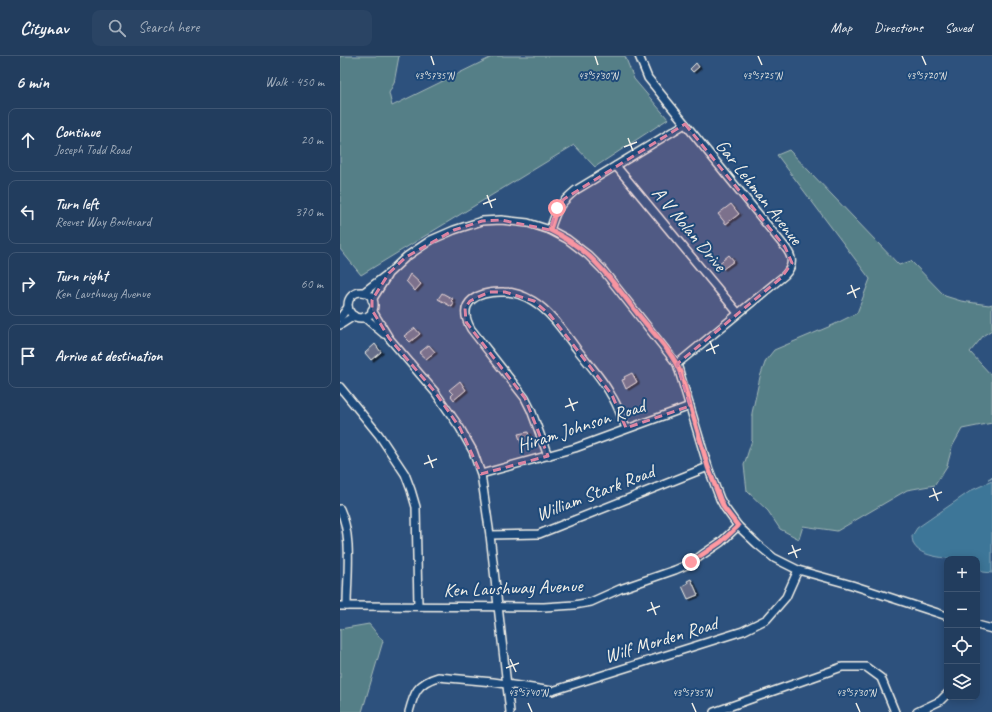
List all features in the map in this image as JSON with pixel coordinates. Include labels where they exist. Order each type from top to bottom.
[{"type":"street","name":"Gar Lehman Avenue","points":[[639,56],[648,78],[785,247],[792,259],[791,267],[785,275],[677,364]]},
{"type":"street","points":[[550,230],[557,208],[564,199],[576,190],[685,124]]},
{"type":"street","name":"A V Nolan Drive","points":[[616,166],[738,313]]},
{"type":"street","points":[[340,318],[348,307],[349,298],[352,295],[364,292],[406,257],[431,240],[454,230],[482,222],[501,220],[528,224],[550,230],[568,239],[588,255],[602,269],[677,364],[708,467],[720,499],[724,508],[738,526],[774,558],[798,570],[852,585],[944,615]]},
{"type":"street","points":[[372,300],[389,272]]},
{"type":"street","points":[[364,292],[370,296],[373,307],[370,313],[364,317]]},
{"type":"street","points":[[548,456],[525,398],[466,322],[465,308],[476,296],[489,292],[518,294],[534,301],[550,314],[612,395],[626,428]]},
{"type":"street","points":[[348,307],[354,316]]},
{"type":"street","points":[[372,310],[389,338],[435,392],[460,428],[473,451],[481,474],[499,606],[510,712]]},
{"type":"street","points":[[340,325],[354,316],[364,317],[389,338]]},
{"type":"street","points":[[340,387],[379,436],[405,474],[412,490],[416,507],[418,606]]},
{"type":"street","name":"Hiram Johnson Road","points":[[481,474],[590,443],[626,428],[690,406]]},
{"type":"street","name":"William Stark Road","points":[[490,535],[539,534],[708,467]]},
{"type":"street","points":[[340,509],[346,527],[344,606]]},
{"type":"street","name":"Ken Laushway Avenue","points":[[344,606],[544,607],[591,602],[691,562],[721,542],[738,526]]},
{"type":"street","name":"Wilf Morden Road","points":[[409,712],[414,694],[420,686],[433,678],[451,678],[506,684],[552,691],[743,631],[767,618],[786,597],[798,570]]},
{"type":"street","points":[[980,626],[992,630]]},
{"type":"street","points":[[714,712],[842,666],[866,667],[881,678],[895,712]]},
{"type":"street","points":[[917,712],[940,701],[944,697]]},
{"type":"highlighted area","points":[[685,124],[785,247],[792,263],[781,278],[677,364],[690,406],[626,428],[612,395],[550,315],[534,301],[505,292],[489,292],[470,301],[465,308],[466,322],[525,398],[548,456],[481,474],[460,428],[435,392],[389,338],[372,310],[372,300],[389,273],[406,257],[454,230],[482,221],[501,220],[550,230],[557,208],[564,199]]},
{"type":"green space","points":[[340,56],[399,56],[394,83],[389,93],[392,106],[494,56],[625,56],[634,79],[668,119],[595,167],[574,145],[361,275],[340,249]]},
{"type":"green space","points":[[789,150],[899,265],[911,261],[945,296],[961,301],[989,305],[992,304],[992,330],[984,335],[970,352],[992,376],[992,423],[962,429],[952,447],[947,466],[935,485],[907,490],[837,531],[803,526],[799,539],[780,529],[768,511],[747,491],[744,465],[752,440],[752,413],[760,377],[766,360],[774,350],[857,313],[870,279],[777,155]]},
{"type":"green space","points":[[369,624],[383,641],[362,712],[340,712],[340,629]]},
{"type":"water","points":[[992,481],[992,573],[983,572],[980,570],[980,556],[944,556],[944,558],[933,556],[918,550],[913,541],[912,536],[917,528],[972,490]]},
{"type":"building","points":[[696,63],[699,67],[693,72],[690,69]]},
{"type":"building","points":[[731,204],[739,214],[726,224],[718,214]]},
{"type":"building","points":[[729,255],[734,261],[723,269],[721,267],[719,268],[717,265]]},
{"type":"building","points":[[410,274],[421,284],[415,291],[406,281]]},
{"type":"building","points":[[442,293],[453,299],[451,301],[454,303],[452,307],[438,299]]},
{"type":"building","points":[[415,328],[420,334],[410,342],[404,336]]},
{"type":"building","points":[[375,344],[381,352],[371,360],[365,353]]},
{"type":"building","points":[[429,345],[435,352],[426,359],[419,353]]},
{"type":"building","points":[[632,373],[637,382],[626,389],[622,380],[625,379],[624,377]]},
{"type":"building","points":[[460,381],[466,390],[454,400],[451,396],[453,394],[449,390]]},
{"type":"building","points":[[528,432],[532,447],[527,449],[526,445],[522,446],[518,434]]},
{"type":"building","points":[[691,579],[698,595],[688,599],[682,586],[688,583],[687,581]]},
{"type":"route","points":[[557,208],[550,230],[568,239],[588,255],[602,269],[666,348],[677,364],[681,374],[708,467],[724,508],[738,526],[721,542],[691,562]]}]
